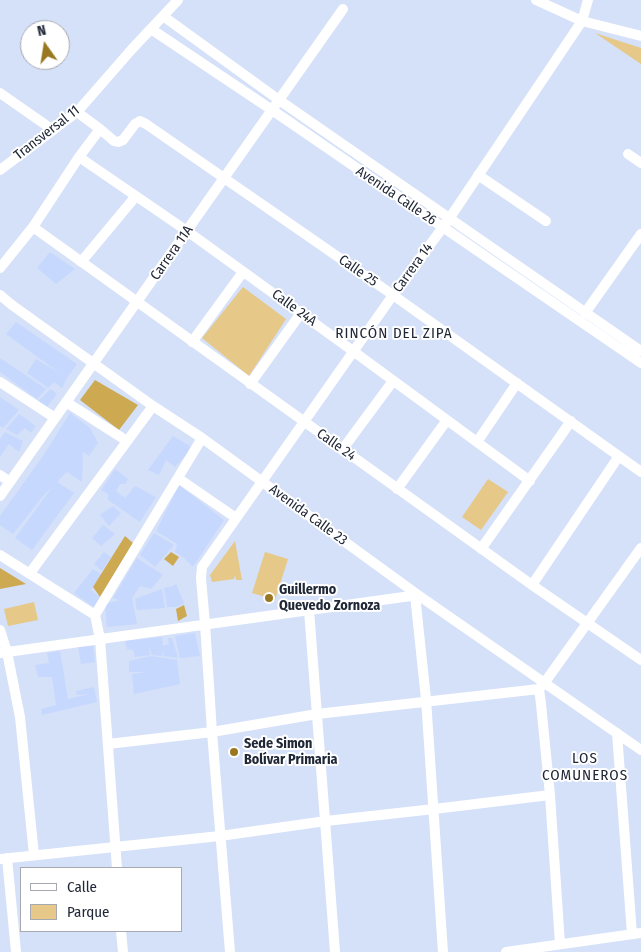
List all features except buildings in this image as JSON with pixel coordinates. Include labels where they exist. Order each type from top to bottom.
[{"type":"street","name":"Transversal 11","points":[[0,170],[77,112],[178,0]]},
{"type":"street","points":[[536,0],[582,21],[641,36]]},
{"type":"street","name":"Carrera 14","points":[[205,624],[201,578],[202,567],[353,351],[446,223],[582,21],[588,0]]},
{"type":"street","name":"Carrera 11A","points":[[0,496],[343,9]]},
{"type":"street","name":"Avenida Calle 26","points":[[163,16],[641,363]]},
{"type":"street","name":"Avenida Calle 26","points":[[150,29],[641,351]]},
{"type":"street","points":[[0,93],[52,130]]},
{"type":"street","name":"Calle 25","points":[[77,112],[114,141],[118,142],[123,140],[135,124],[140,121],[393,295],[641,472]]},
{"type":"street","points":[[0,268],[33,228],[79,157],[100,129]]},
{"type":"street","points":[[628,154],[641,163]]},
{"type":"street","points":[[0,157],[13,160]]},
{"type":"street","name":"Calle 24A","points":[[79,157],[301,313],[530,481]]},
{"type":"street","points":[[478,175],[546,221]]},
{"type":"street","points":[[81,262],[136,196]]},
{"type":"street","name":"Calle 24","points":[[33,228],[481,549],[641,660]]},
{"type":"street","points":[[585,313],[641,234]]},
{"type":"street","points":[[192,342],[243,272]]},
{"type":"street","name":"Avenida Calle 23","points":[[0,295],[153,406],[262,481],[542,686],[641,750]]},
{"type":"street","points":[[250,384],[301,313]]},
{"type":"street","points":[[342,450],[393,381]]},
{"type":"street","points":[[0,382],[55,418]]},
{"type":"street","points":[[477,442],[517,383]]},
{"type":"street","points":[[66,402],[127,441]]},
{"type":"street","points":[[30,573],[153,406]]},
{"type":"street","points":[[397,489],[448,420]]},
{"type":"street","points":[[481,549],[571,421]]},
{"type":"street","points":[[117,867],[100,639],[95,614],[202,438]]},
{"type":"street","points":[[532,585],[620,456]]},
{"type":"street","points":[[0,475],[10,482]]},
{"type":"street","points":[[178,478],[236,518]]},
{"type":"street","points":[[560,944],[550,795],[541,704],[542,686],[641,548]]},
{"type":"street","points":[[0,555],[95,614]]},
{"type":"street","points":[[4,653],[417,595],[444,952]]},
{"type":"street","points":[[309,610],[335,952]]},
{"type":"street","points":[[205,624],[230,952]]},
{"type":"street","points":[[0,630],[20,717],[34,855]]},
{"type":"street","points":[[108,744],[212,732],[317,714],[542,686]]},
{"type":"street","points":[[506,952],[637,934],[617,733]]},
{"type":"street","points":[[16,952],[11,894],[4,859],[220,836],[326,821],[550,795]]},
{"type":"street","points":[[0,895],[11,894]]},
{"type":"street","points":[[121,932],[123,952]]},
{"type":"shaded area","points":[[50,252],[75,269],[56,284],[37,268]]},
{"type":"shaded area","points":[[16,322],[77,364],[62,388],[54,382],[48,388],[27,373],[36,359],[61,374],[6,334]]},
{"type":"shaded area","points":[[0,358],[46,389],[37,399],[0,372]]},
{"type":"shaded area","points":[[95,380],[138,405],[119,430],[80,400]]},
{"type":"shaded area","points":[[51,389],[57,394],[46,408],[38,401]]},
{"type":"shaded area","points":[[0,397],[19,410],[3,428],[0,426]]},
{"type":"shaded area","points":[[70,413],[90,428],[98,443],[89,456],[83,452],[82,482],[67,472],[57,482],[74,493],[32,550],[15,538],[53,486],[13,534],[0,525],[0,516],[43,456]]},
{"type":"shaded area","points":[[19,414],[36,426],[31,433],[25,428],[17,435],[6,429]]},
{"type":"shaded area","points":[[5,432],[23,441],[19,452],[9,444],[0,457],[0,439]]},
{"type":"shaded area","points":[[173,436],[193,448],[175,467],[166,460],[159,475],[148,470]]},
{"type":"shaded area","points":[[115,469],[128,479],[125,484],[120,484],[116,491],[125,498],[135,486],[156,497],[140,522],[108,500],[108,494],[101,490]]},
{"type":"shaded area","points":[[179,485],[224,520],[193,567],[175,552],[177,544],[156,531]]},
{"type":"shaded area","points":[[113,506],[121,513],[109,526],[100,515]]},
{"type":"shaded area","points":[[103,525],[115,534],[101,546],[92,538]]},
{"type":"shaded area","points":[[154,533],[174,545],[155,567],[140,555]]},
{"type":"shaded area","points":[[125,536],[133,543],[100,597],[93,587]]},
{"type":"shaded area","points":[[104,552],[111,557],[102,571],[94,564]]},
{"type":"shaded area","points":[[171,552],[179,557],[173,566],[164,559]]},
{"type":"shaded area","points":[[137,558],[163,575],[151,589],[140,586],[132,598],[137,624],[107,627],[105,604],[119,600],[113,598]]},
{"type":"shaded area","points":[[0,568],[26,584],[0,589]]},
{"type":"shaded area","points":[[93,569],[102,575],[91,590],[100,597],[94,607],[74,593]]},
{"type":"shaded area","points":[[176,584],[184,603],[177,607],[167,607],[164,588]]},
{"type":"shaded area","points":[[162,589],[165,608],[137,610],[135,599]]},
{"type":"shaded area","points":[[184,605],[187,616],[178,621],[176,609]]},
{"type":"shaded area","points":[[195,633],[200,656],[180,658],[175,636]]},
{"type":"shaded area","points":[[162,637],[163,646],[169,644],[168,638],[172,638],[178,658],[164,656],[163,650],[162,656],[152,655],[149,646],[150,655],[135,657],[133,650],[127,649],[125,641]]},
{"type":"shaded area","points":[[93,646],[95,662],[81,664],[78,647]]},
{"type":"shaded area","points":[[60,651],[68,699],[89,694],[77,695],[76,691],[94,687],[97,702],[42,715],[41,709],[56,705],[52,677],[38,677],[35,665],[49,663],[47,653]]},
{"type":"shaded area","points":[[151,656],[177,660],[180,684],[134,694],[132,674],[147,672],[129,672],[129,661]]},
{"type":"green space","points":[[595,33],[641,48],[641,64]]},
{"type":"green space","points":[[243,287],[286,319],[249,376],[202,338]]},
{"type":"green space","points":[[488,479],[508,492],[481,530],[462,517]]},
{"type":"green space","points":[[235,541],[242,580],[236,580],[235,575],[234,579],[212,582],[210,575]]},
{"type":"green space","points":[[265,552],[288,559],[275,600],[252,593]]},
{"type":"green space","points":[[34,602],[38,620],[8,626],[4,609]]},
{"type":"place","name":"Guillermo Quevedo Zornoza","points":[[269,598]]},
{"type":"place","name":"Sede Simon Bolívar Primaria","points":[[234,752]]},
{"type":"district","name":"RINCÓN DEL ZIPA","points":[[394,334]]},
{"type":"district","name":"LOS COMUNEROS","points":[[585,768]]}]
